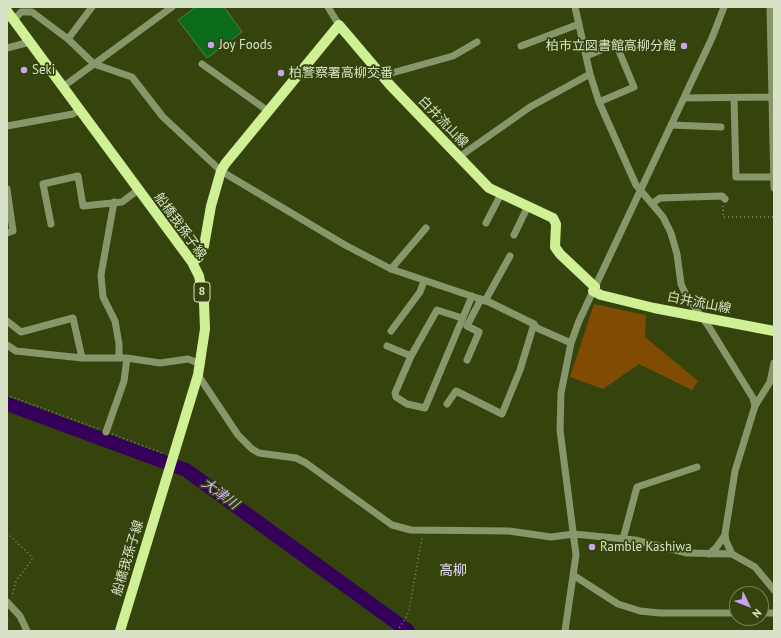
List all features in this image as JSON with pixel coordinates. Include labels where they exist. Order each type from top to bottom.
[{"type":"main road","name":"船橋我孫子線","points":[[7,10],[192,262],[199,276],[204,303],[205,329],[201,364],[120,631]]},
{"type":"main road","name":"白井流山線","points":[[339,25],[381,76],[489,188],[553,218],[556,224],[555,247],[560,254],[595,287],[593,291],[601,295],[774,331]]},
{"type":"main road","points":[[192,262],[199,256],[204,246],[211,206],[221,171],[225,164],[339,25]]},
{"type":"street","points":[[68,39],[92,7]]},
{"type":"street","points":[[64,86],[172,7]]},
{"type":"street","points":[[328,7],[339,25]]},
{"type":"street","points":[[575,7],[590,74],[599,102],[640,191],[653,203],[671,233],[677,254],[681,284],[686,295],[744,382],[755,406]]},
{"type":"street","points":[[566,631],[576,555],[562,457],[560,430],[561,393],[571,343],[594,289],[712,38],[724,7]]},
{"type":"street","points":[[770,7],[774,188]]},
{"type":"street","points":[[14,20],[21,12],[32,12],[68,39],[94,64],[132,77],[163,117],[221,171],[345,245],[391,269],[483,300],[534,324],[537,328],[571,343]]},
{"type":"street","points":[[521,46],[579,24]]},
{"type":"street","points":[[7,48],[30,42]]},
{"type":"street","points":[[381,76],[453,56],[477,42]]},
{"type":"street","points":[[586,56],[616,44],[634,87],[599,102]]},
{"type":"street","points":[[202,64],[268,111]]},
{"type":"street","points":[[459,157],[530,107],[590,74]]},
{"type":"street","points":[[684,98],[773,97]]},
{"type":"street","points":[[734,98],[736,177],[774,177]]},
{"type":"street","points":[[7,126],[73,114],[80,109]]},
{"type":"street","points":[[671,125],[721,127]]},
{"type":"street","points":[[51,224],[43,184],[78,176],[83,206],[122,202],[138,190]]},
{"type":"street","points":[[7,189],[13,231],[7,233]]},
{"type":"street","points":[[486,223],[501,194]]},
{"type":"street","points":[[653,203],[660,198],[724,197]]},
{"type":"street","points":[[114,202],[101,275],[103,297],[115,322],[119,344],[119,358]]},
{"type":"street","points":[[514,235],[528,206]]},
{"type":"street","points":[[391,269],[426,228]]},
{"type":"street","points":[[466,360],[480,332],[467,326],[510,256]]},
{"type":"street","points":[[391,332],[420,292],[424,281]]},
{"type":"street","points":[[462,318],[437,310],[411,356],[395,393],[396,397],[407,404],[425,408],[472,296]]},
{"type":"street","points":[[7,320],[21,332],[73,318],[82,358]]},
{"type":"street","points":[[447,404],[456,391],[502,414],[520,370],[534,324]]},
{"type":"street","points":[[7,345],[16,351],[82,358],[127,358],[160,363],[188,359],[201,364]]},
{"type":"street","points":[[387,346],[411,356]]},
{"type":"street","points":[[106,432],[124,381],[127,358]]},
{"type":"street","points":[[732,554],[726,541],[725,534],[735,471],[755,406],[770,382],[774,364]]},
{"type":"street","points":[[198,375],[238,435],[252,449],[259,453],[296,458],[306,463],[392,525],[402,529],[509,531],[551,537],[574,534],[649,543],[687,553],[732,554],[755,567],[774,590]]},
{"type":"street","points":[[623,539],[636,487],[697,467]]},
{"type":"street","points":[[708,554],[716,548],[725,534]]},
{"type":"street","points":[[573,575],[618,604],[640,611],[673,613],[729,613]]},
{"type":"street","points":[[9,603],[20,616],[27,631]]},
{"type":"path","points":[[724,197],[723,217],[774,217]]},
{"type":"path","points":[[7,395],[162,453]]},
{"type":"path","points":[[397,631],[406,618],[419,559],[423,530]]},
{"type":"path","points":[[7,533],[31,556],[32,560],[16,581],[9,603]]},
{"type":"shaded area","points":[[594,304],[646,315],[645,337],[698,381],[692,390],[639,364],[603,389],[570,377]]},
{"type":"building","name":"Joy Foods","points":[[196,7],[224,7],[242,32],[207,58],[178,20]]},
{"type":"waterway","name":"大津川","points":[[7,404],[186,470],[408,631]]},
{"type":"place","name":"Joy Foods","points":[[211,45]]},
{"type":"place","name":"柏市立図書館高柳分館","points":[[684,46]]},
{"type":"place","name":"Seki","points":[[24,70]]},
{"type":"place","name":"柏警察署高柳交番","points":[[281,73]]},
{"type":"place","name":"Ramble Kashiwa","points":[[592,547]]},
{"type":"district","name":"高柳","points":[[453,571]]}]
